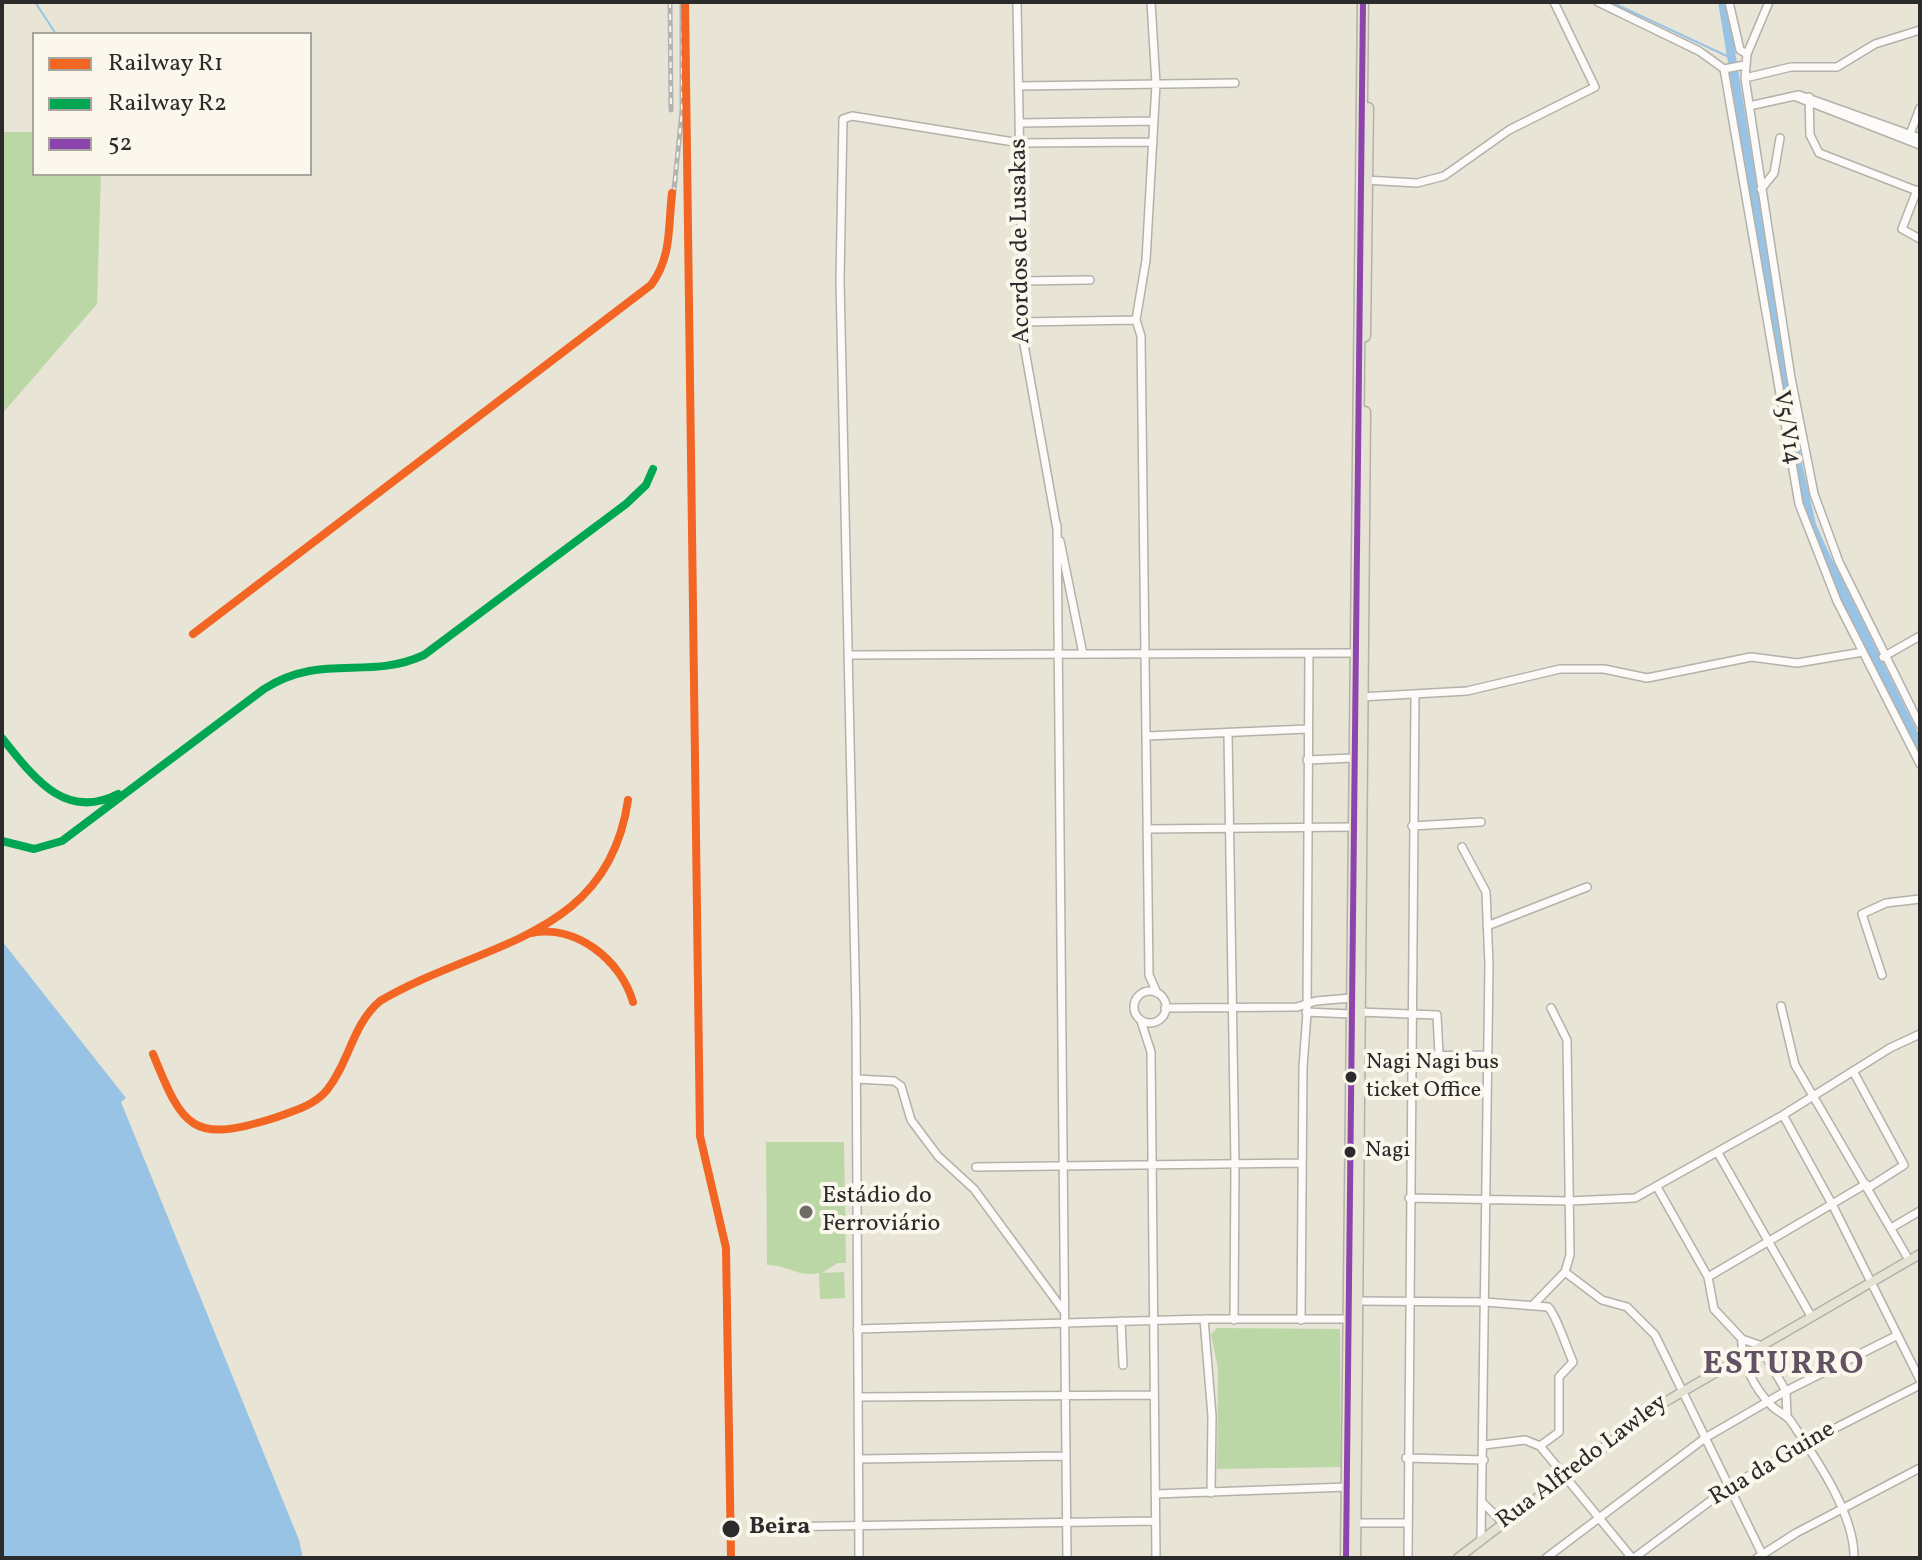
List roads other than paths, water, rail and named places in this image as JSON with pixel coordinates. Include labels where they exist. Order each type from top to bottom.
[{"type":"highway","points":[[1355,1013],[1351,998],[1353,758],[1358,697],[1355,653],[1366,2]]},
{"type":"highway","points":[[1353,1349],[1348,1319],[1353,1260],[1363,180]]},
{"type":"highway","points":[[1350,1557],[1356,1301],[1353,1260]]},
{"type":"highway","points":[[1350,1557],[1356,1523],[1351,1500]]},
{"type":"main road","name":"Rua Alfredo Lawley","points":[[1458,1558],[1565,1475],[1683,1390],[1920,1254]]},
{"type":"street","name":"Acordos de Lusakas","points":[[1017,2],[1022,322],[1057,525]]},
{"type":"street","points":[[1151,2],[1156,84],[1146,260],[1136,320],[1141,336],[1149,975],[1134,1009],[1151,1052]]},
{"type":"street","points":[[1363,180],[1417,183],[1444,176],[1509,130],[1595,87],[1554,2]]},
{"type":"street","points":[[1598,2],[1699,51],[1724,69],[1745,65]]},
{"type":"street","points":[[1729,2],[1740,50],[1747,54]]},
{"type":"street","points":[[1769,2],[1747,54],[1745,78],[1814,494],[1828,539],[1883,657],[1920,725]]},
{"type":"street","points":[[1745,78],[1791,67],[1837,67],[1875,44],[1920,30]]},
{"type":"street","name":"V5/V14","points":[[1724,69],[1799,504],[1809,537],[1920,764]]},
{"type":"street","points":[[1019,86],[1235,83]]},
{"type":"street","points":[[1749,106],[1794,96],[1920,138]]},
{"type":"street","points":[[1808,101],[1920,145]]},
{"type":"street","points":[[1808,101],[1810,135],[1819,153],[1918,191],[1902,231],[1920,239]]},
{"type":"street","points":[[1910,134],[1920,108]]},
{"type":"street","points":[[859,1558],[850,655],[840,280],[843,119],[852,116],[1020,143],[1153,142]]},
{"type":"street","points":[[1020,123],[1154,121]]},
{"type":"street","points":[[1761,189],[1774,173],[1780,138]]},
{"type":"street","points":[[1020,281],[1090,280]]},
{"type":"street","points":[[1022,322],[1136,320]]},
{"type":"street","points":[[1057,525],[1083,654]]},
{"type":"street","points":[[1057,525],[1055,655],[1067,1558]]},
{"type":"street","points":[[1883,657],[1920,636]]},
{"type":"street","points":[[1358,697],[1415,696],[1483,689],[1560,669],[1604,669],[1647,678],[1751,657],[1797,663],[1863,652]]},
{"type":"street","points":[[1301,1320],[1309,653]]},
{"type":"street","points":[[850,655],[1355,653]]},
{"type":"street","points":[[1408,1558],[1405,1523],[1415,696]]},
{"type":"street","points":[[1147,736],[1307,729]]},
{"type":"street","points":[[1228,734],[1235,1164],[1234,1320]]},
{"type":"street","points":[[1307,760],[1353,758]]},
{"type":"street","points":[[1412,826],[1481,822]]},
{"type":"street","points":[[1148,829],[1353,827]]},
{"type":"street","points":[[1462,847],[1486,892],[1487,926],[1487,1200],[1481,1540]]},
{"type":"street","points":[[1487,926],[1587,887]]},
{"type":"street","points":[[1882,975],[1862,914],[1886,903],[1920,899]]},
{"type":"street","points":[[1149,975],[1165,1008]]},
{"type":"street","points":[[1141,994],[1157,993]]},
{"type":"street","points":[[1165,1008],[1297,1007],[1351,998]]},
{"type":"street","points":[[1781,1006],[1789,1054],[1909,1260]]},
{"type":"street","points":[[1297,1007],[1307,1013],[1437,1015],[1439,1055]]},
{"type":"street","points":[[1156,1558],[1151,1052],[1165,1008]]},
{"type":"street","points":[[1534,1304],[1565,1272],[1570,1255],[1567,1040],[1551,1008]]},
{"type":"street","points":[[1141,1021],[1159,1020]]},
{"type":"street","points":[[1409,1198],[1626,1199],[1657,1187],[1718,1153],[1920,1034]]},
{"type":"street","points":[[1412,1056],[1488,1055]]},
{"type":"street","points":[[1708,1277],[1904,1165],[1853,1071]]},
{"type":"street","points":[[856,1079],[894,1081],[901,1086],[911,1120],[938,1156],[974,1189],[1064,1312]]},
{"type":"street","points":[[1783,1115],[1872,1281],[1920,1383]]},
{"type":"street","points":[[1718,1153],[1811,1316]]},
{"type":"street","points":[[976,1167],[1302,1163]]},
{"type":"street","points":[[1657,1187],[1708,1277],[1714,1309],[1742,1339],[1759,1345],[1786,1391],[1787,1417]]},
{"type":"street","points":[[1891,1228],[1920,1211]]},
{"type":"street","points":[[1565,1272],[1602,1300],[1627,1307],[1647,1325],[1683,1390],[1761,1557],[1842,1507],[1920,1468]]},
{"type":"street","points":[[1356,1301],[1534,1304],[1554,1312],[1561,1341],[1573,1362],[1559,1377],[1559,1432],[1540,1446]]},
{"type":"street","points":[[1204,1319],[1212,1416],[1211,1493]]},
{"type":"street","points":[[857,1329],[1153,1320],[1348,1319]]},
{"type":"street","points":[[1121,1321],[1123,1365]]},
{"type":"street","points":[[1546,1558],[1705,1438],[1767,1401],[1896,1336]]},
{"type":"street","points":[[1742,1339],[1741,1356],[1767,1401],[1787,1417],[1842,1507],[1852,1528],[1854,1558]]},
{"type":"street","name":"Rua da Guine","points":[[1633,1558],[1729,1487],[1920,1383]]},
{"type":"street","points":[[859,1397],[1154,1395]]},
{"type":"street","points":[[1484,1445],[1525,1440],[1540,1446],[1633,1558]]},
{"type":"street","points":[[859,1459],[1066,1456]]},
{"type":"street","points":[[1406,1458],[1484,1460]]},
{"type":"street","points":[[1155,1494],[1211,1493],[1350,1481]]},
{"type":"street","points":[[1484,1504],[1503,1523]]},
{"type":"street","points":[[769,1527],[1155,1521]]},
{"type":"street","points":[[1356,1523],[1405,1523]]},
{"type":"water","points":[[1718,2],[1727,2],[1803,468],[1816,524],[1920,737],[1920,759],[1839,599],[1800,499]]},
{"type":"water","points":[[2,941],[126,1098],[121,1102],[299,1540],[303,1558],[2,1558]]},
{"type":"waterway","points":[[35,2],[55,32]]},
{"type":"waterway","points":[[1611,2],[1729,57]]},
{"type":"railway","points":[[670,2],[671,110]]},
{"type":"railway","points":[[193,634],[651,285],[661,271],[668,249],[682,111],[682,2]]},
{"type":"railway","points":[[2,841],[34,849],[62,841],[264,689],[285,678],[325,669],[384,666],[424,655],[626,504],[646,485],[653,469]]},
{"type":"railway","points":[[2,738],[38,779],[65,798],[81,802],[99,801],[118,794]]},
{"type":"railway","points":[[153,1054],[183,1114],[194,1124],[208,1129],[246,1126],[310,1104],[322,1096],[335,1079],[363,1021],[380,1001],[535,930],[568,909],[595,882],[616,846],[628,800]]},
{"type":"railway","points":[[535,932],[567,935],[596,950],[619,973],[633,1002]]},
{"type":"rail line","name":"R1","points":[[685,2],[700,1136],[726,1248],[731,1558]]},
{"type":"rail line","name":"R1","points":[[193,634],[651,285],[666,253],[672,193]]},
{"type":"rail line","name":"R2","points":[[2,841],[34,849],[62,841],[264,689],[285,678],[325,669],[384,666],[424,655],[626,504],[646,485],[653,469]]},
{"type":"rail line","name":"R2","points":[[2,738],[38,779],[65,798],[81,802],[99,801],[118,794]]},
{"type":"rail line","name":"R1","points":[[153,1054],[183,1114],[194,1124],[208,1129],[246,1126],[310,1104],[322,1096],[335,1079],[363,1021],[380,1001],[535,930],[568,909],[595,882],[616,846],[628,800]]},
{"type":"rail line","name":"R1","points":[[531,933],[564,934],[594,948],[618,972],[633,1002]]},
{"type":"place","name":"Nagi Nagi bus ticket Office","points":[[1351,1077]]},
{"type":"place","name":"Nagi","points":[[1350,1152]]},
{"type":"place","name":"Estádio do Ferroviário","points":[[806,1212]]},
{"type":"place","name":"Beira","points":[[731,1529]]},
{"type":"district","name":"ESTURRO","points":[[1784,1367]]}]
